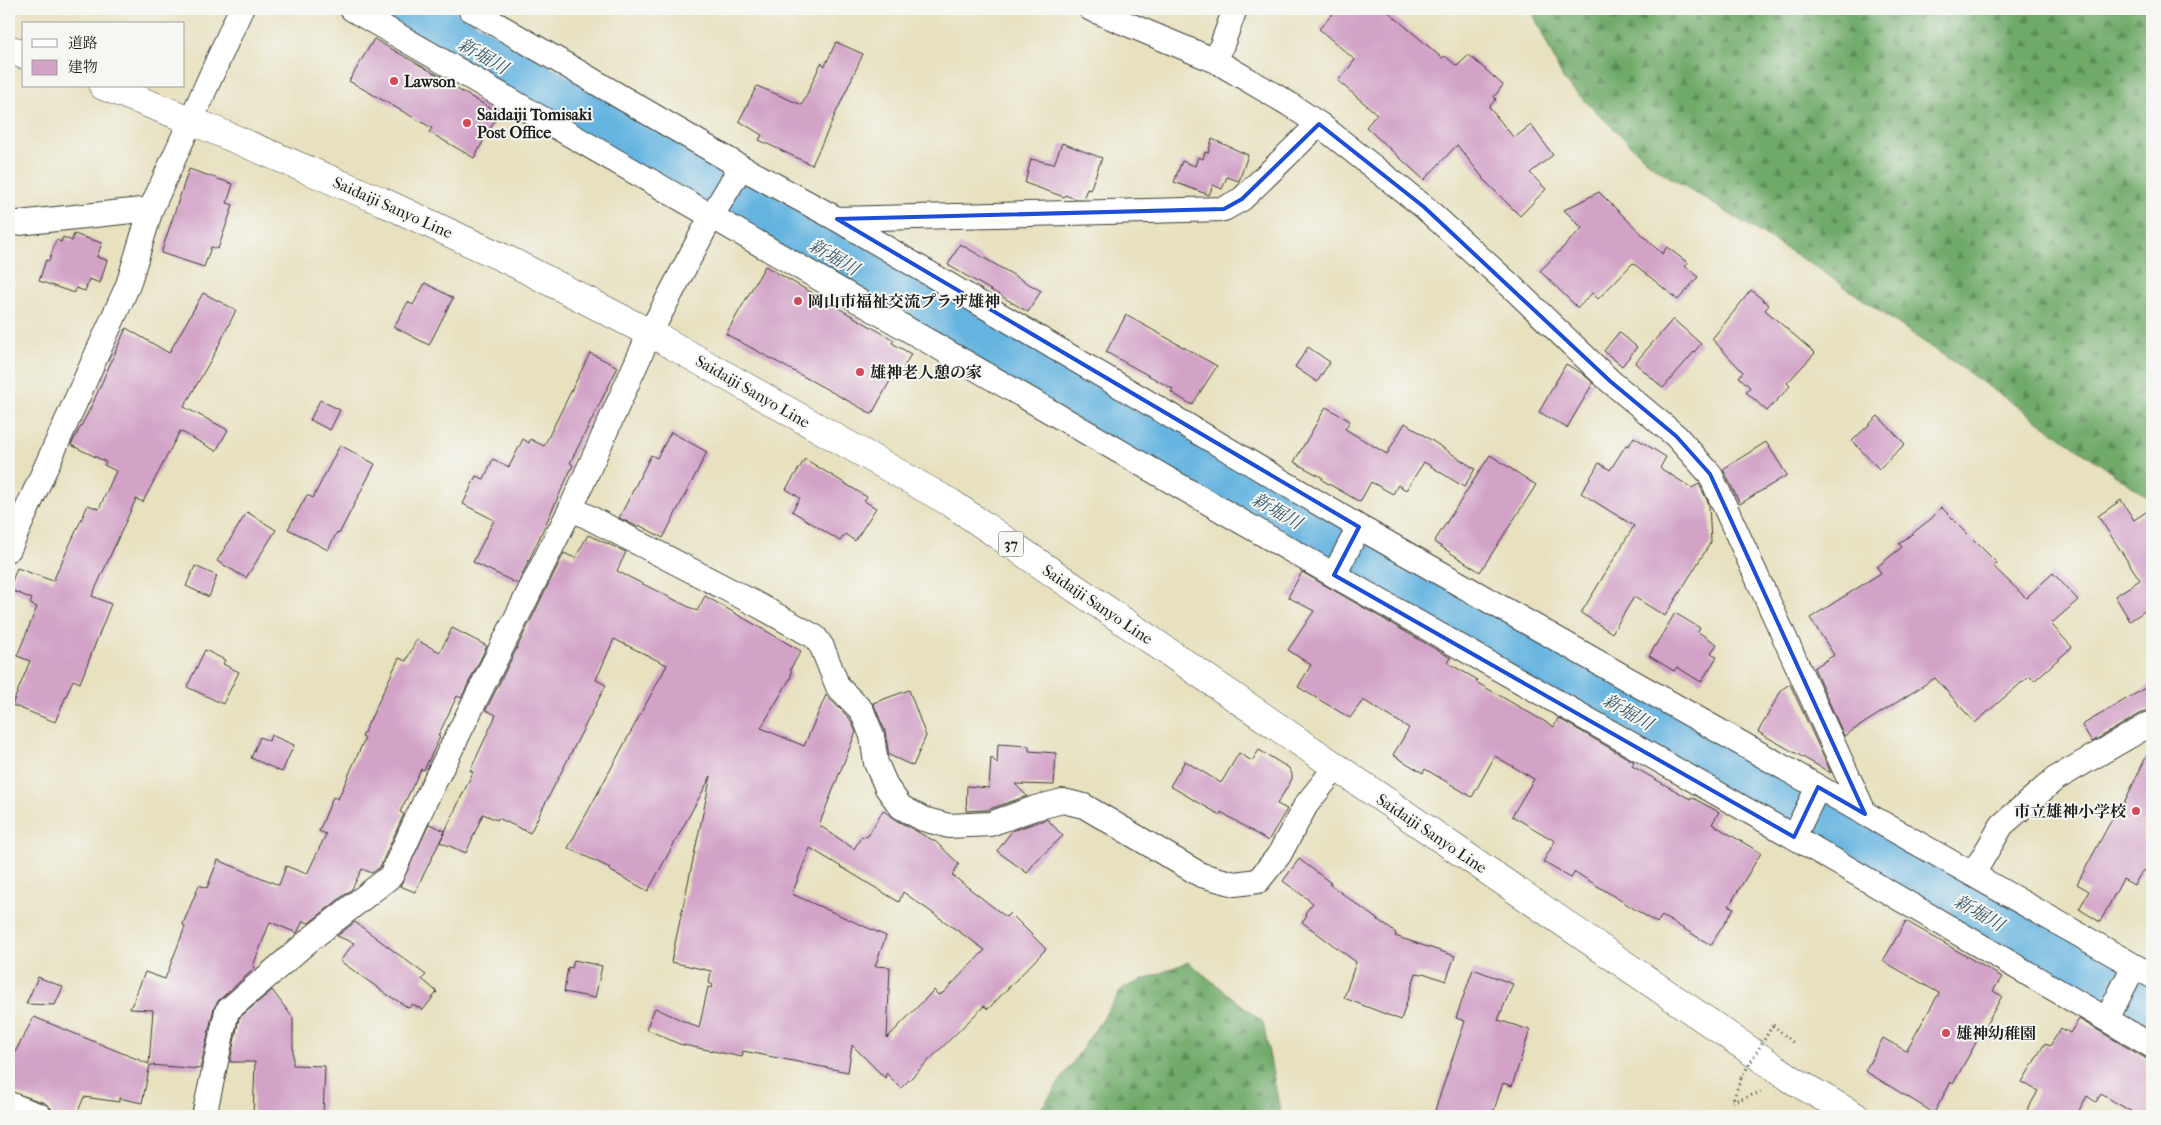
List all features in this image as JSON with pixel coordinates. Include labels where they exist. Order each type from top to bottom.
[{"type":"main road","points":[[9,49],[22,54]]},
{"type":"main road","name":"Saidaiji Sanyo Line","points":[[108,88],[190,120],[381,201],[512,262],[650,333],[951,503],[1793,1080],[1855,1116]]},
{"type":"street","points":[[9,549],[128,285],[150,209],[241,9]]},
{"type":"street","points":[[352,9],[1797,832],[2109,1014],[2152,1046]]},
{"type":"street","points":[[470,9],[738,171],[837,219],[1356,533],[1816,793],[1865,814],[1973,874],[2138,974],[2109,1014]]},
{"type":"street","points":[[1091,9],[1216,61],[1319,124],[1424,208],[1510,285],[1610,381],[1676,436],[1710,474],[1865,814]]},
{"type":"street","points":[[1216,61],[1235,9]]},
{"type":"street","points":[[837,219],[1224,209],[1242,199],[1319,124]]},
{"type":"street","points":[[204,1116],[227,1011],[312,938],[391,876],[425,801],[571,508],[650,333],[713,213],[738,171]]},
{"type":"street","points":[[9,224],[150,209]]},
{"type":"street","points":[[571,508],[756,604],[815,638],[822,647],[838,686],[862,711],[872,736],[876,763],[887,788],[901,807],[923,819],[949,826],[990,824],[1035,808],[1063,801],[1084,806],[1201,875],[1235,884],[1258,881],[1279,854],[1306,805],[1336,767]]},
{"type":"street","points":[[1337,571],[1356,533]]},
{"type":"street","points":[[1973,874],[2002,825],[2055,779],[2152,723]]},
{"type":"street","points":[[1797,832],[1816,793]]},
{"type":"street","points":[[9,1104],[40,1116]]},
{"type":"path","points":[[1769,1089],[1732,1102],[1742,1078],[1774,1025]]},
{"type":"highlighted area","points":[[1319,124],[1424,207],[1610,381],[1676,436],[1710,474],[1865,814],[1818,787],[1794,837],[1334,575],[1359,527],[837,219],[1224,209],[1242,199]]},
{"type":"green space","points":[[1531,9],[2152,9],[2152,500],[1822,271],[1655,168],[1564,81]]},
{"type":"green space","points":[[1188,962],[1263,1022],[1281,1116],[1034,1116],[1046,1102],[1123,988]]},
{"type":"building","points":[[1337,9],[1385,9],[1442,58],[1445,56],[1457,66],[1469,55],[1503,85],[1494,97],[1496,99],[1489,107],[1514,138],[1531,125],[1553,155],[1530,173],[1546,189],[1520,216],[1487,183],[1457,145],[1424,180],[1366,127],[1377,114],[1338,81],[1355,60],[1319,29]]},
{"type":"building","points":[[374,39],[499,113],[474,158],[429,132],[432,128],[349,81]]},
{"type":"building","points":[[836,42],[863,54],[812,165],[759,140],[762,135],[739,121],[757,86],[802,105],[821,63],[825,66]]},
{"type":"building","points":[[1212,139],[1248,155],[1239,181],[1227,177],[1222,189],[1213,185],[1209,195],[1174,182],[1182,161],[1195,166],[1198,157],[1203,159],[1205,152],[1208,153]]},
{"type":"building","points":[[1062,143],[1102,158],[1090,190],[1087,189],[1083,199],[1076,199],[1065,195],[1064,197],[1025,183],[1031,159],[1054,164]]},
{"type":"building","points":[[189,169],[233,184],[227,203],[233,205],[218,249],[211,247],[204,267],[161,253]]},
{"type":"building","points":[[1599,192],[1662,254],[1667,247],[1688,263],[1685,266],[1698,277],[1678,300],[1633,263],[1598,299],[1592,293],[1578,308],[1540,271],[1582,228],[1564,210]]},
{"type":"building","points":[[74,234],[102,243],[97,257],[107,260],[100,283],[89,279],[85,291],[76,288],[74,293],[39,281],[46,260],[49,261],[56,240],[61,242],[63,237],[72,241]]},
{"type":"building","points":[[960,244],[1041,291],[1028,312],[948,265]]},
{"type":"building","points":[[765,266],[894,340],[892,343],[911,354],[896,381],[891,379],[872,414],[726,334]]},
{"type":"building","points":[[425,283],[453,298],[429,345],[394,327],[408,302],[413,305]]},
{"type":"building","points":[[1751,290],[1769,305],[1765,310],[1815,353],[1787,383],[1790,386],[1767,411],[1746,392],[1750,387],[1739,377],[1743,372],[1712,339]]},
{"type":"building","points":[[203,293],[236,310],[217,349],[184,407],[228,430],[216,451],[180,431],[143,502],[136,499],[92,596],[111,604],[80,683],[73,680],[55,722],[12,705],[30,661],[17,656],[37,607],[30,604],[32,599],[9,589],[17,568],[53,581],[88,505],[99,509],[116,471],[104,465],[106,462],[71,445],[91,407],[126,328],[169,353]]},
{"type":"building","points":[[1126,315],[1217,366],[1192,405],[1171,392],[1173,389],[1106,352]]},
{"type":"building","points":[[1673,319],[1701,344],[1663,388],[1635,363]]},
{"type":"building","points":[[1619,332],[1637,347],[1622,366],[1604,351]]},
{"type":"building","points":[[1308,347],[1330,362],[1317,382],[1295,367]]},
{"type":"building","points":[[590,353],[618,367],[570,463],[573,465],[518,584],[473,562],[494,520],[463,504],[476,476],[484,479],[493,459],[509,467],[523,439],[529,443],[530,439],[544,446]]},
{"type":"building","points":[[1566,364],[1583,374],[1593,383],[1567,428],[1539,412]]},
{"type":"building","points":[[320,400],[340,410],[330,430],[310,420]]},
{"type":"building","points":[[1326,407],[1350,421],[1345,429],[1387,454],[1405,423],[1475,469],[1464,487],[1424,462],[1406,490],[1398,485],[1393,494],[1371,482],[1360,502],[1294,462]]},
{"type":"building","points":[[1878,416],[1905,444],[1879,469],[1852,441]]},
{"type":"building","points":[[671,432],[707,452],[663,538],[639,525],[638,527],[619,518],[651,455],[657,458]]},
{"type":"building","points":[[1634,437],[1666,457],[1660,468],[1692,488],[1699,484],[1709,504],[1711,542],[1665,616],[1634,597],[1612,633],[1581,613],[1634,526],[1581,493],[1599,463],[1610,470],[1626,445],[1629,446]]},
{"type":"building","points":[[1766,442],[1787,475],[1740,504],[1723,469]]},
{"type":"building","points":[[340,445],[375,464],[339,534],[337,532],[328,550],[288,529],[307,495],[313,498]]},
{"type":"building","points":[[1490,455],[1536,485],[1480,572],[1434,542]]},
{"type":"building","points":[[805,459],[867,497],[864,501],[876,508],[855,541],[845,534],[840,541],[792,511],[800,498],[786,489]]},
{"type":"building","points":[[2121,500],[2134,520],[2152,508],[2152,606],[2130,621],[2115,596],[2140,580],[2098,516]]},
{"type":"building","points":[[1941,507],[1997,563],[1993,566],[2026,598],[2053,573],[2078,600],[2051,624],[2072,647],[2034,681],[2029,676],[1975,723],[1935,678],[1844,736],[1814,668],[1834,655],[1810,618],[1881,573],[1877,567],[1902,547],[1899,544],[1932,518]]},
{"type":"building","points":[[247,512],[276,530],[246,578],[217,561]]},
{"type":"building","points":[[588,535],[626,552],[617,571],[697,611],[705,596],[801,651],[791,668],[791,677],[761,728],[804,746],[826,695],[850,719],[856,732],[819,825],[854,849],[862,836],[868,836],[883,810],[894,819],[936,842],[959,864],[952,875],[1006,917],[1010,913],[1046,949],[988,1009],[984,1006],[901,1088],[886,1073],[885,1078],[852,1045],[848,1072],[743,1051],[742,1057],[679,1044],[646,1029],[655,1008],[699,1028],[708,987],[712,988],[713,985],[709,983],[711,971],[671,962],[711,776],[648,891],[609,870],[610,868],[568,848],[667,665],[614,639],[596,680],[606,685],[530,833],[498,818],[497,820],[483,814],[466,853],[440,842],[473,772],[470,771],[496,715],[486,710],[564,553],[575,558]],"holes":[[[810,848],[899,902],[903,892],[985,950],[943,993],[938,995],[934,990],[887,1038],[890,967],[875,966],[886,936],[792,894]]]},
{"type":"building","points":[[195,566],[217,576],[209,597],[186,586]]},
{"type":"building","points":[[1302,572],[1451,658],[1448,663],[1478,680],[1476,682],[1554,727],[1558,718],[1634,762],[1632,766],[1690,799],[1691,797],[1719,812],[1712,824],[1761,853],[1729,906],[1734,908],[1711,945],[1662,916],[1657,923],[1575,872],[1571,878],[1543,862],[1555,841],[1512,816],[1534,779],[1495,756],[1472,797],[1425,769],[1423,773],[1393,755],[1409,728],[1363,700],[1350,718],[1298,687],[1311,665],[1288,650],[1314,611],[1288,597]]},
{"type":"building","points":[[1675,613],[1700,628],[1698,632],[1717,644],[1711,653],[1717,657],[1701,682],[1677,667],[1674,671],[1649,656]]},
{"type":"building","points":[[452,628],[487,646],[461,698],[457,696],[424,770],[421,769],[400,812],[404,814],[380,867],[372,873],[362,869],[352,889],[309,923],[303,921],[297,933],[270,922],[253,966],[255,968],[218,1001],[214,1008],[200,1069],[150,1065],[142,1103],[119,1098],[119,1102],[84,1097],[76,1116],[53,1116],[51,1108],[45,1103],[9,1091],[9,1049],[15,1052],[34,1017],[149,1064],[153,1010],[130,1009],[145,972],[165,979],[185,927],[183,924],[199,885],[207,888],[218,860],[279,885],[286,866],[307,874],[326,834],[319,831],[333,797],[338,799],[365,738],[362,737],[399,658],[406,661],[416,640],[440,652]]},
{"type":"building","points":[[205,650],[225,660],[223,664],[239,672],[223,704],[187,687]]},
{"type":"building","points":[[1790,684],[1831,773],[1758,732],[1782,689]]},
{"type":"building","points":[[2152,684],[2152,709],[2145,711],[2092,742],[2082,725]]},
{"type":"building","points":[[909,690],[926,736],[913,766],[889,755],[885,731],[873,703]]},
{"type":"building","points":[[271,735],[294,745],[282,772],[251,758],[260,737],[269,741]]},
{"type":"building","points":[[998,744],[1029,746],[1029,751],[1056,753],[1054,785],[1015,784],[1027,796],[987,810],[966,811],[967,786],[989,788],[991,757],[997,764]]},
{"type":"building","name":"市立雄神小学校","points":[[2152,745],[2152,876],[2143,870],[2134,885],[2123,879],[2100,922],[2079,909],[2089,891],[2077,884],[2119,806],[2121,809]]},
{"type":"building","points":[[1259,750],[1289,768],[1292,774],[1292,779],[1277,804],[1287,809],[1268,841],[1221,812],[1220,815],[1170,786],[1185,761],[1221,783],[1239,753],[1252,761]]},
{"type":"building","points":[[1047,819],[1063,836],[1036,861],[1027,873],[997,851],[1012,831]]},
{"type":"building","points":[[429,824],[445,831],[415,892],[400,886]]},
{"type":"building","points":[[1299,859],[1331,883],[1329,884],[1396,933],[1395,936],[1455,956],[1446,981],[1423,973],[1416,973],[1401,1020],[1344,998],[1356,962],[1302,922],[1307,915],[1305,913],[1313,903],[1283,881]]},
{"type":"building","points":[[1906,921],[2002,977],[1993,991],[2002,996],[1953,1084],[1951,1082],[1934,1113],[1865,1071],[1883,1038],[1906,1051],[1939,993],[1883,961]]},
{"type":"building","points":[[355,922],[426,975],[422,979],[437,992],[423,1010],[412,1004],[409,1008],[340,961],[354,943],[337,936]]},
{"type":"building","points":[[574,960],[602,966],[595,998],[564,992],[568,967],[572,968]]},
{"type":"building","points":[[1473,969],[1513,984],[1498,1020],[1530,1030],[1512,1086],[1503,1083],[1492,1116],[1433,1116],[1465,1021],[1456,1018]]},
{"type":"building","points":[[38,977],[63,987],[55,1005],[26,1004]]},
{"type":"building","points":[[272,990],[293,1018],[293,1065],[325,1066],[323,1116],[253,1116],[255,1062],[230,1062],[239,1018]]},
{"type":"building","points":[[2079,1019],[2145,1058],[2152,1060],[2152,1116],[2139,1116],[2101,1094],[2096,1102],[2087,1096],[2076,1116],[2024,1116],[2038,1091],[2022,1082],[2045,1043],[2050,1046],[2061,1028],[2070,1033]]},
{"type":"waterway","name":"新堀川","points":[[401,9],[2152,1013]]},
{"type":"place","name":"Lawson","points":[[394,81]]},
{"type":"place","name":"Saidaiji Tomisaki Post Office","points":[[467,123]]},
{"type":"place","name":"岡山市福祉交流プラザ雄神","points":[[798,301]]},
{"type":"place","name":"雄神老人憩の家","points":[[860,372]]},
{"type":"place","name":"市立雄神小学校","points":[[2136,811]]},
{"type":"place","name":"雄神幼稚園","points":[[1946,1033]]}]
